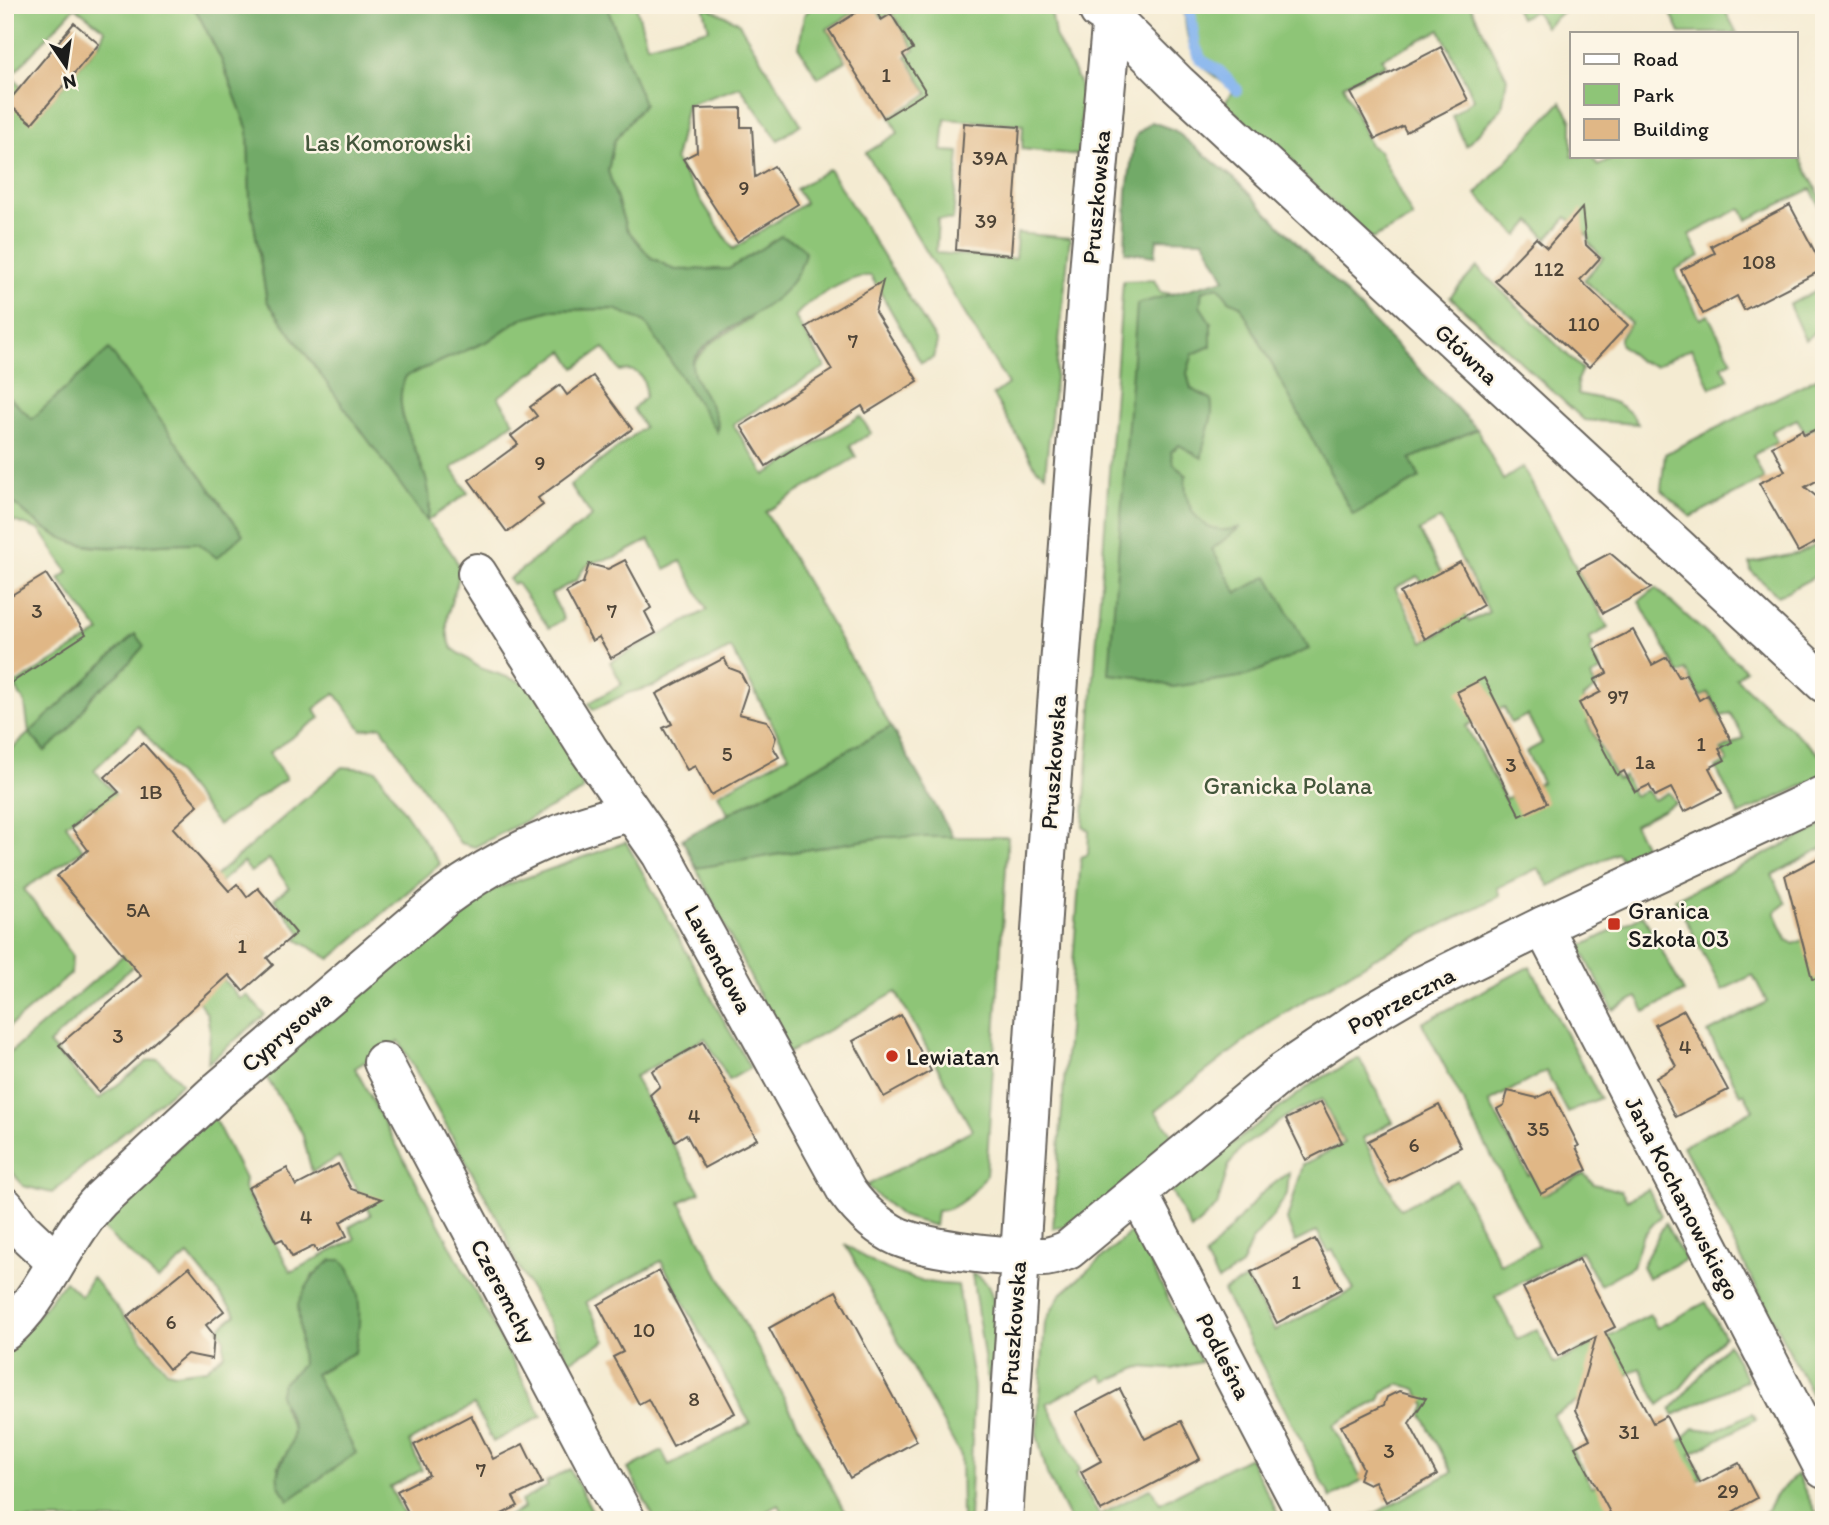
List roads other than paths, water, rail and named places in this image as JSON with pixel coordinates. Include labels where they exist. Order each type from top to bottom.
[{"type":"street","name":"Główna","points":[[1105,10],[1178,85],[1824,683]]},
{"type":"street","name":"Pruszkowska","points":[[1003,1520],[1018,1255],[1090,260],[1105,10]]},
{"type":"street","name":"Lawendowa","points":[[477,573],[667,865],[822,1150],[858,1207],[882,1227],[914,1242],[1018,1255]]},
{"type":"street","name":"Poprzeczna","points":[[1018,1255],[1044,1258],[1068,1250],[1318,1046],[1405,995],[1543,926],[1824,795]]},
{"type":"street","name":"Cyprysowa","points":[[5,1331],[24,1311],[86,1214],[101,1199],[214,1094],[445,897],[474,876],[536,842],[584,823],[631,812]]},
{"type":"street","name":"Jana Kochanowskiego","points":[[1543,926],[1824,1469]]},
{"type":"street","name":"Czeremchy","points":[[383,1062],[626,1520]]},
{"type":"street","name":"Podleśna","points":[[1138,1193],[1309,1520]]},
{"type":"street","points":[[5,1207],[29,1238],[55,1261]]},
{"type":"waterway","points":[[1189,5],[1195,46],[1201,60],[1219,71],[1237,90]]},
{"type":"place","name":"Granica Szkoła 03","points":[[1614,924]]},
{"type":"place","name":"Lewiatan","points":[[892,1056]]},
{"type":"park label","name":"Las Komorowski","points":[[388,142]]},
{"type":"park label","name":"Granicka Polana","points":[[1288,785]]}]
